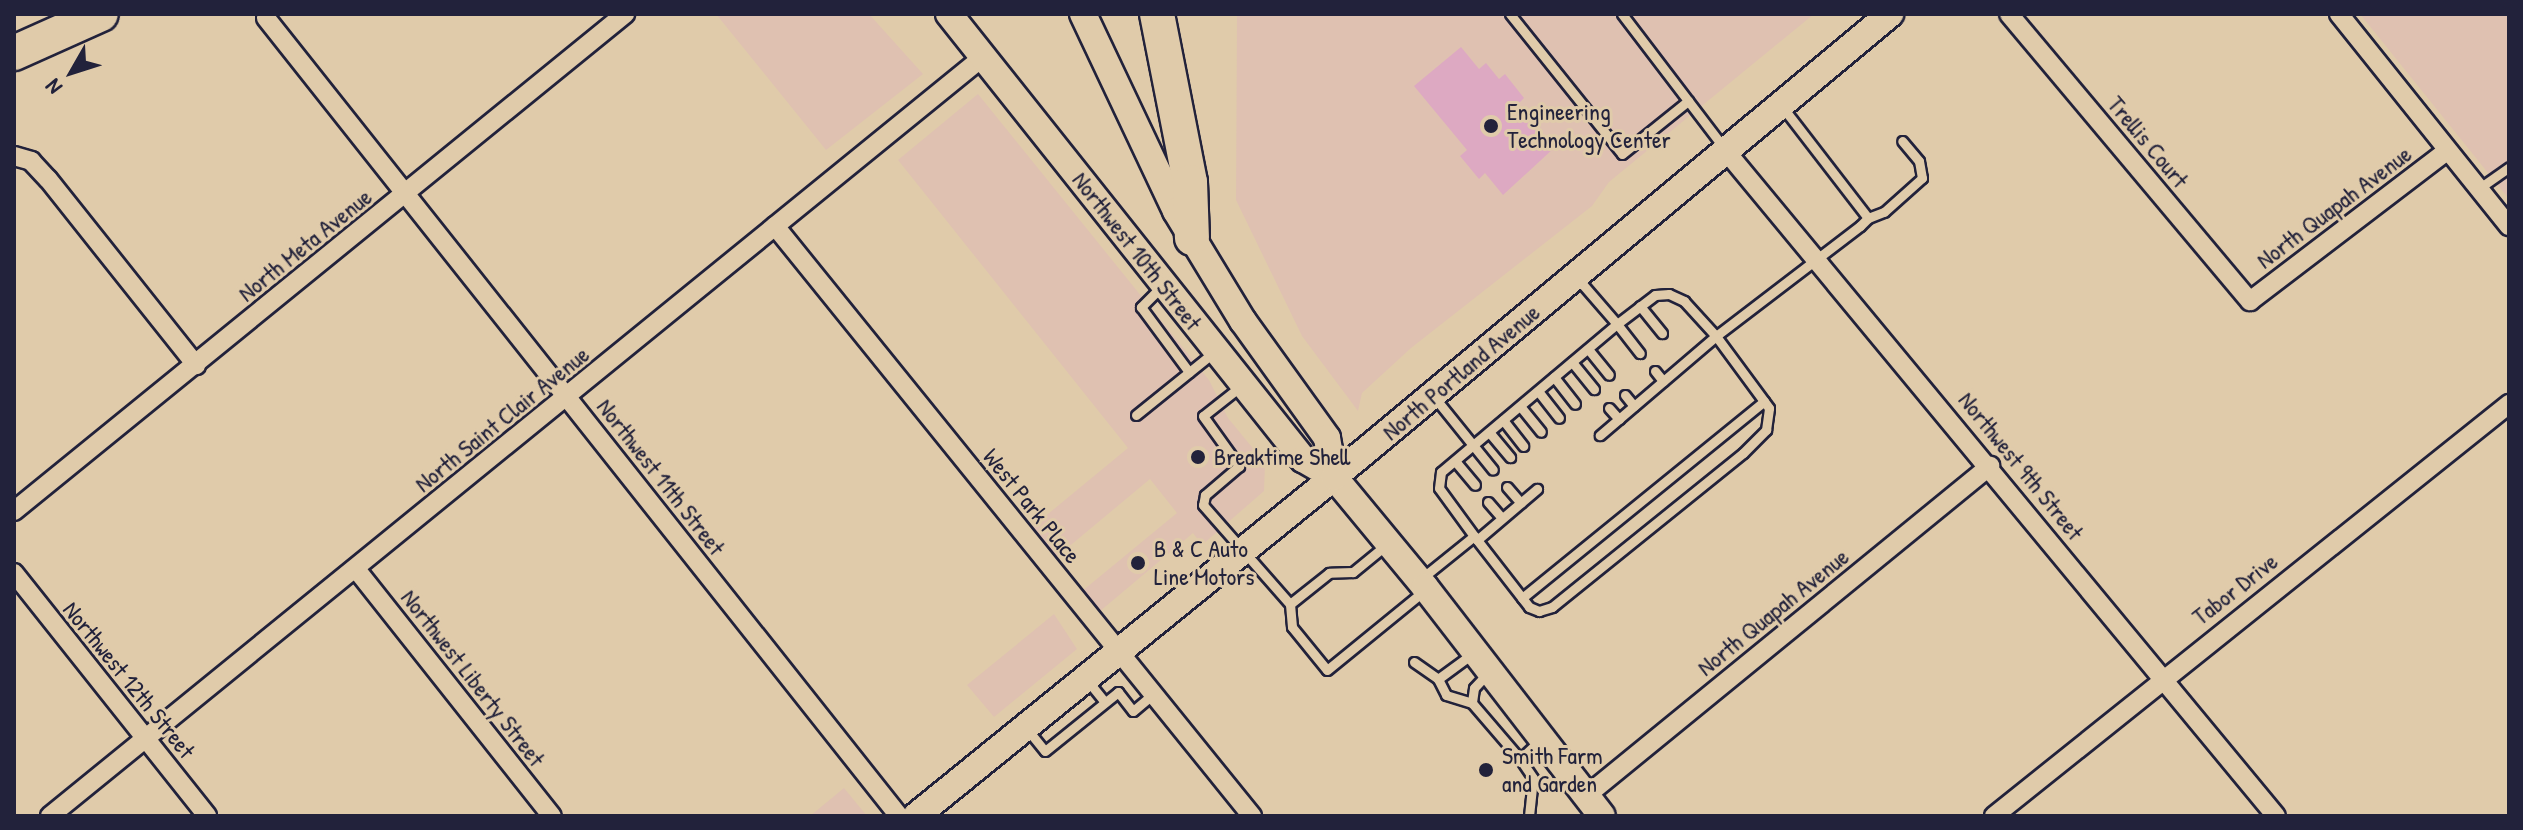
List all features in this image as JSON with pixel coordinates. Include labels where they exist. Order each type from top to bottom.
[{"type":"highway","points":[[14,43],[56,14]]},
{"type":"highway","points":[[14,53],[101,14]]},
{"type":"highway","points":[[1157,14],[1190,182],[1192,238]]},
{"type":"main road","name":"Northwest 10th Street","points":[[949,14],[1303,459],[1334,477],[1389,543],[1594,806]]},
{"type":"main road","name":"Northwest 10th Street","points":[[1083,14],[1142,146],[1192,238],[1243,321],[1327,438],[1334,477]]},
{"type":"main road","name":"North Portland Avenue","points":[[916,816],[1433,395],[1879,17]]},
{"type":"street","name":"North Meta Avenue","points":[[14,511],[625,14]]},
{"type":"street","name":"Trellis Court","points":[[2009,14],[2250,301]]},
{"type":"street","points":[[2347,16],[2447,151],[2509,226]]},
{"type":"street","name":"Northwest 11th Street","points":[[266,18],[899,816]]},
{"type":"street","name":"North Saint Clair Avenue","points":[[50,816],[983,57]]},
{"type":"street","name":"Northwest 9th Street","points":[[1725,150],[1990,466],[2276,816]]},
{"type":"street","name":"North Quapah Avenue","points":[[2250,301],[2447,151]]},
{"type":"street","points":[[18,157],[48,179],[196,365]]},
{"type":"street","name":"West Park Place","points":[[775,226],[1252,816]]},
{"type":"street","name":"Tabor Drive","points":[[1994,816],[2161,677],[2509,404]]},
{"type":"street","name":"North Quapah Avenue","points":[[1594,806],[1990,466]]},
{"type":"street","name":"Northwest Liberty Street","points":[[356,569],[552,816]]},
{"type":"street","name":"Northwest 12th Street","points":[[14,573],[207,816]]},
{"type":"lane","points":[[1510,14],[1622,154],[1688,101]]},
{"type":"lane","points":[[1622,14],[1725,150]]},
{"type":"lane","points":[[1780,104],[1868,218]]},
{"type":"lane","points":[[1600,435],[1716,336],[1815,257],[1868,218],[1884,212],[1922,178],[1919,161],[1902,141]]},
{"type":"lane","points":[[2478,189],[2509,167]]},
{"type":"lane","points":[[1576,276],[1640,353]]},
{"type":"lane","points":[[1163,285],[1141,307],[1189,372]]},
{"type":"lane","points":[[1669,294],[1684,301],[1716,336],[1769,408],[1766,430],[1590,579],[1539,611],[1522,598],[1439,488],[1441,472],[1640,306],[1655,295],[1669,294]]},
{"type":"lane","points":[[1640,306],[1662,333]]},
{"type":"lane","points":[[1588,349],[1609,375]]},
{"type":"lane","points":[[1136,415],[1216,351]]},
{"type":"lane","points":[[1678,353],[1686,362]]},
{"type":"lane","points":[[1572,362],[1594,389]]},
{"type":"lane","points":[[1655,371],[1663,381]]},
{"type":"lane","points":[[1554,377],[1575,404]]},
{"type":"lane","points":[[1243,385],[1203,416],[1239,466],[1205,495],[1203,505],[1290,604],[1292,627],[1327,670],[1475,538],[1537,489]]},
{"type":"lane","points":[[1538,391],[1559,418]]},
{"type":"lane","points":[[1433,395],[1493,470]]},
{"type":"lane","points":[[1625,395],[1634,406]]},
{"type":"lane","points":[[1522,598],[1764,401]]},
{"type":"lane","points":[[1520,406],[1541,432]]},
{"type":"lane","points":[[1609,408],[1619,419]]},
{"type":"lane","points":[[1503,420],[1523,446]]},
{"type":"lane","points":[[1489,432],[1510,457]]},
{"type":"lane","points":[[1455,461],[1475,485]]},
{"type":"lane","points":[[1507,487],[1521,503]]},
{"type":"lane","points":[[1488,502],[1502,518]]},
{"type":"lane","points":[[1290,604],[1329,573],[1353,572],[1389,543]]},
{"type":"lane","points":[[1414,662],[1438,679],[1446,695],[1472,703],[1520,759],[1533,778],[1529,816]]},
{"type":"lane","points":[[1438,679],[1483,662]]},
{"type":"lane","points":[[1472,703],[1483,662]]},
{"type":"lane","points":[[1087,679],[1105,702]]},
{"type":"lane","points":[[1026,728],[1045,751],[1118,692],[1133,711],[1153,694]]},
{"type":"lane","points":[[1520,759],[1542,738]]},
{"type":"shaded area","points":[[716,14],[869,14],[923,74],[826,150]]},
{"type":"shaded area","points":[[1237,14],[1814,14],[1609,182],[1592,206],[1411,348],[1362,393],[1358,411],[1302,336],[1236,200]]},
{"type":"shaded area","points":[[2360,14],[2509,14],[2509,199]]},
{"type":"shaded area","points":[[978,94],[1209,380],[1228,418],[1265,463],[1264,491],[1202,545],[1193,533],[1099,612],[1081,592],[1177,513],[1150,479],[1054,559],[1031,528],[1128,448],[898,160]]},
{"type":"shaded area","points":[[1054,614],[1077,649],[994,717],[967,685]]},
{"type":"shaded area","points":[[844,788],[867,816],[810,816]]},
{"type":"building","name":"Engineering Technology Center","points":[[1461,47],[1479,69],[1486,63],[1499,79],[1505,74],[1524,98],[1518,104],[1554,148],[1503,195],[1485,173],[1479,179],[1460,156],[1467,150],[1414,86]]},
{"type":"place","name":"Engineering Technology Center","points":[[1491,126]]},
{"type":"place","name":"Breaktime Shell","points":[[1198,457]]},
{"type":"place","name":"B & C Auto Line Motors","points":[[1138,563]]},
{"type":"place","name":"Smith Farm and Garden","points":[[1486,770]]}]
